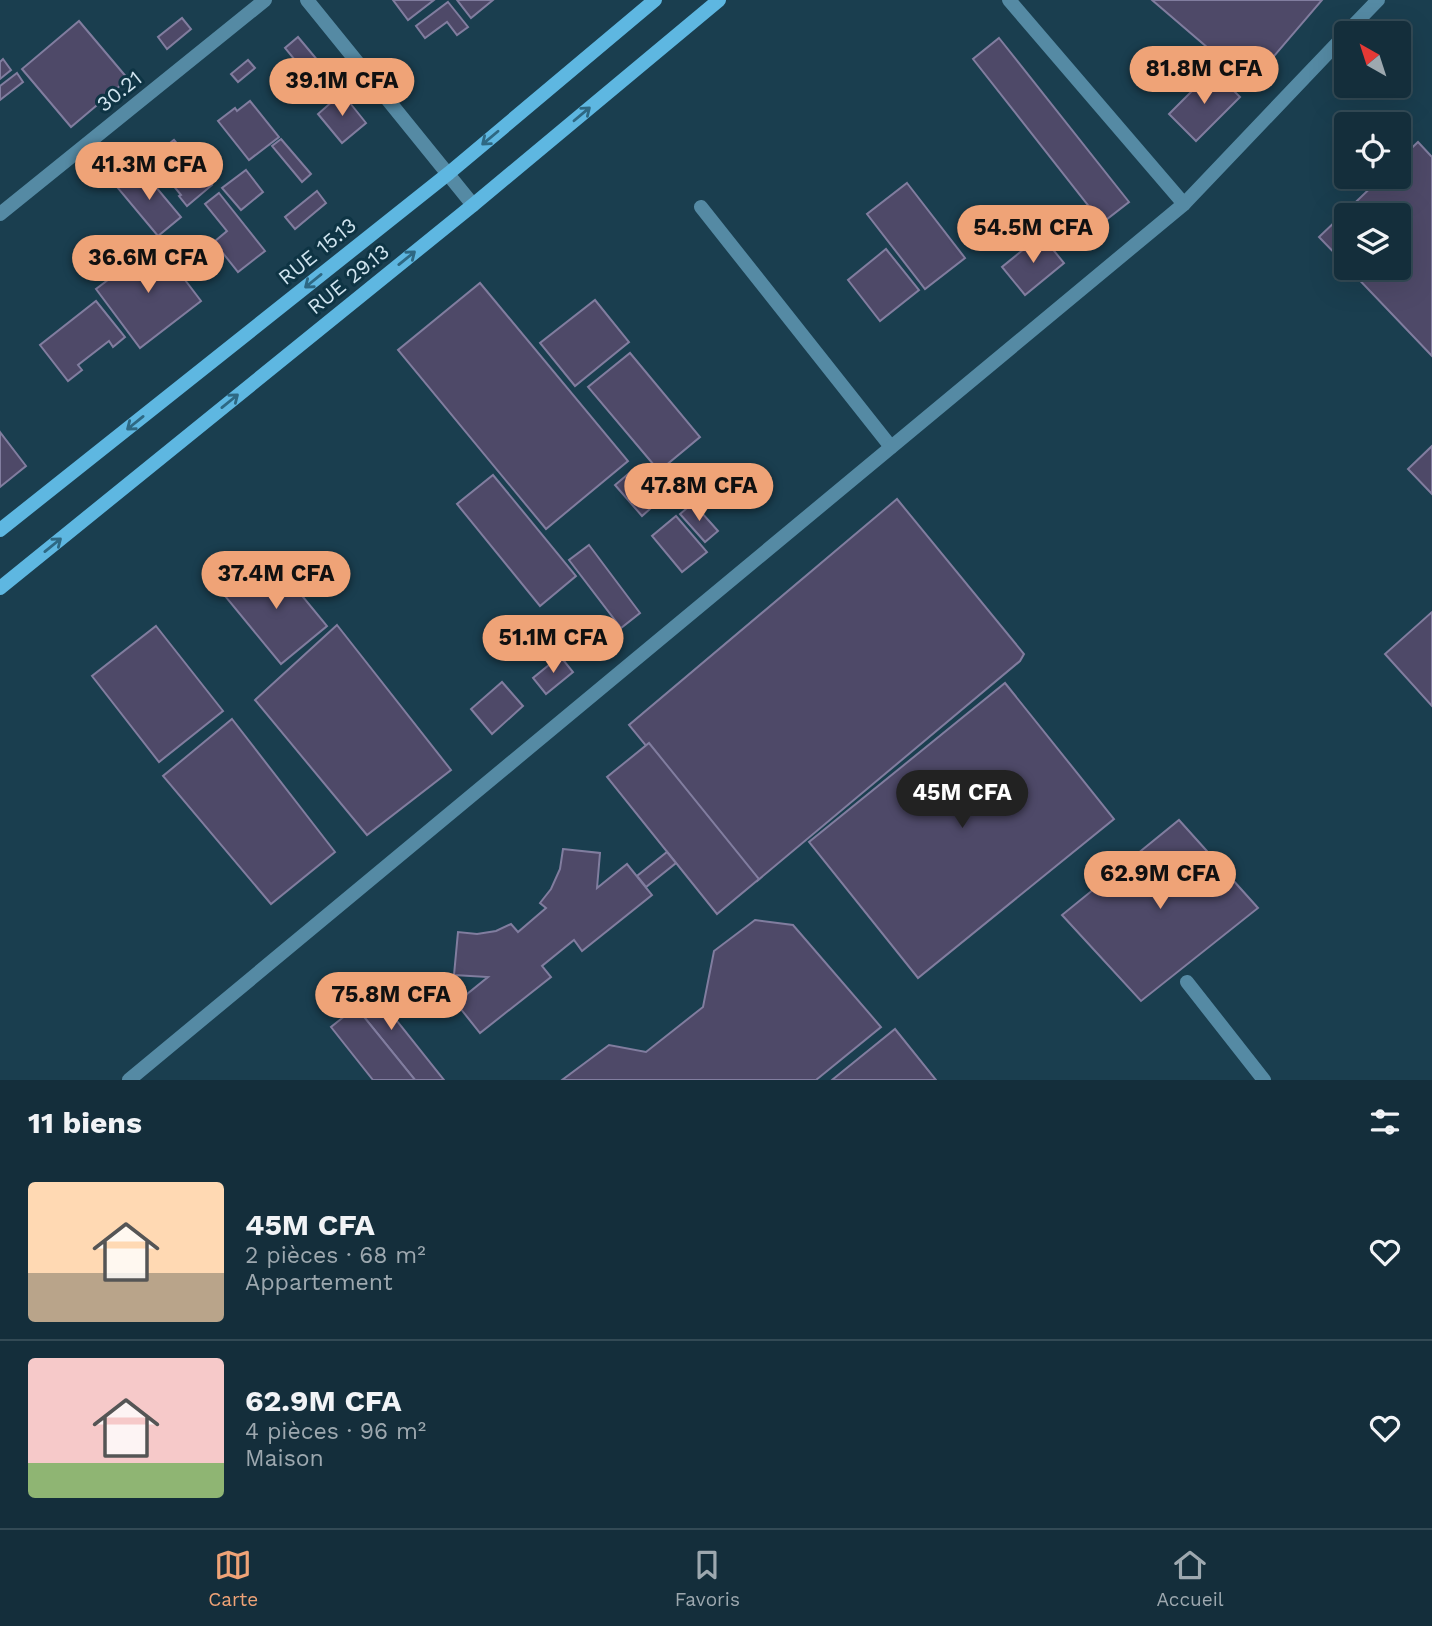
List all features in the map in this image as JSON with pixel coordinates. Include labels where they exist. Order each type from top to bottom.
[{"type":"main road","name":"RUE 15.13","points":[[0,530],[449,173],[655,0]]},
{"type":"main road","name":"RUE 29.13","points":[[0,588],[473,205],[719,0]]},
{"type":"street","name":"30.21","points":[[0,214],[265,0]]},
{"type":"street","points":[[307,0],[473,205]]},
{"type":"street","points":[[1009,0],[1184,204]]},
{"type":"street","points":[[1358,21],[1378,0]]},
{"type":"street","points":[[129,1080],[1184,204],[1334,46]]},
{"type":"street","points":[[701,207],[891,447]]},
{"type":"street","points":[[1187,982],[1264,1080]]},
{"type":"building","points":[[393,0],[434,0],[408,20]]},
{"type":"building","points":[[457,0],[493,0],[471,18]]},
{"type":"building","points":[[1152,0],[1322,0],[1250,84]]},
{"type":"building","points":[[448,2],[468,27],[457,35],[447,22],[425,38],[416,26]]},
{"type":"building","points":[[182,18],[191,29],[167,49],[158,37]]},
{"type":"building","points":[[79,21],[128,79],[71,127],[22,69]]},
{"type":"building","points":[[298,37],[340,87],[326,98],[285,48]]},
{"type":"building","points":[[999,38],[1129,202],[1102,223],[973,59]]},
{"type":"building","points":[[3,59],[11,70],[0,79],[0,62]]},
{"type":"building","points":[[248,60],[255,68],[238,82],[231,74]]},
{"type":"building","points":[[1213,70],[1240,97],[1196,141],[1169,114]]},
{"type":"building","points":[[17,73],[23,82],[0,100],[0,86]]},
{"type":"building","points":[[342,93],[366,123],[342,143],[318,114]]},
{"type":"building","points":[[250,101],[279,137],[249,160],[218,121]]},
{"type":"building","points":[[281,139],[311,174],[302,182],[272,146]]},
{"type":"building","points":[[174,140],[212,185],[187,206],[151,158]]},
{"type":"building","points":[[1418,142],[1432,157],[1432,356],[1359,280],[1411,280],[1411,203],[1355,203],[1369,189],[1411,189],[1411,149]]},
{"type":"building","points":[[140,168],[181,217],[158,236],[117,187]]},
{"type":"building","points":[[246,170],[263,192],[241,210],[222,188]]},
{"type":"building","points":[[907,183],[965,258],[925,289],[867,214]]},
{"type":"building","points":[[317,191],[326,203],[295,229],[285,217]]},
{"type":"building","points":[[219,193],[265,251],[238,272],[214,242],[227,231],[205,204]]},
{"type":"building","points":[[1334,223],[1334,253],[1319,237]]},
{"type":"building","points":[[1041,235],[1064,263],[1025,295],[1002,267]]},
{"type":"building","points":[[157,243],[201,301],[140,348],[96,289]]},
{"type":"building","points":[[886,249],[919,290],[880,321],[848,280]]},
{"type":"building","points":[[480,283],[628,461],[546,529],[398,350]]},
{"type":"building","points":[[595,300],[629,342],[575,386],[540,343]]},
{"type":"building","points":[[96,301],[125,337],[113,347],[109,341],[78,365],[82,370],[68,381],[40,345]]},
{"type":"building","points":[[630,353],[700,437],[659,471],[588,387]]},
{"type":"building","points":[[0,432],[26,466],[0,487]]},
{"type":"building","points":[[1432,446],[1432,494],[1408,469]]},
{"type":"building","points":[[633,470],[659,501],[642,516],[615,485]]},
{"type":"building","points":[[493,475],[576,576],[540,606],[457,504]]},
{"type":"building","points":[[897,499],[1024,654],[1020,661],[757,881],[629,725]]},
{"type":"building","points":[[693,503],[718,531],[705,542],[680,514]]},
{"type":"building","points":[[676,516],[707,552],[682,572],[652,536]]},
{"type":"building","points":[[589,545],[640,613],[621,628],[569,560]]},
{"type":"building","points":[[271,558],[327,626],[281,664],[225,596]]},
{"type":"building","points":[[1432,612],[1432,706],[1385,654]]},
{"type":"building","points":[[337,625],[451,770],[367,835],[255,700]]},
{"type":"building","points":[[156,626],[223,711],[159,762],[92,676]]},
{"type":"building","points":[[560,656],[573,672],[546,694],[533,678]]},
{"type":"building","points":[[502,682],[523,706],[492,734],[471,709]]},
{"type":"building","points":[[1005,683],[1114,819],[918,978],[809,842]]},
{"type":"building","points":[[232,719],[335,852],[271,904],[163,776]]},
{"type":"building","points":[[649,743],[759,879],[717,914],[607,777]]},
{"type":"building","points":[[1179,820],[1258,908],[1141,1001],[1062,915]]},
{"type":"building","points":[[563,849],[600,853],[597,888],[627,864],[652,895],[582,951],[574,940],[542,966],[551,977],[480,1033],[456,1003],[488,977],[454,975],[458,932],[477,934],[496,931],[511,924],[518,932],[546,908],[540,903],[551,889],[560,869]]},
{"type":"building","points":[[667,852],[676,863],[646,887],[637,876]]},
{"type":"building","points":[[755,920],[793,925],[881,1027],[816,1080],[562,1080],[609,1045],[646,1052],[703,1007],[714,951]]},
{"type":"building","points":[[362,977],[444,1080],[415,1080],[344,992]]},
{"type":"building","points":[[356,1007],[415,1080],[373,1080],[331,1027]]},
{"type":"building","points":[[895,1029],[936,1080],[832,1080]]}]
